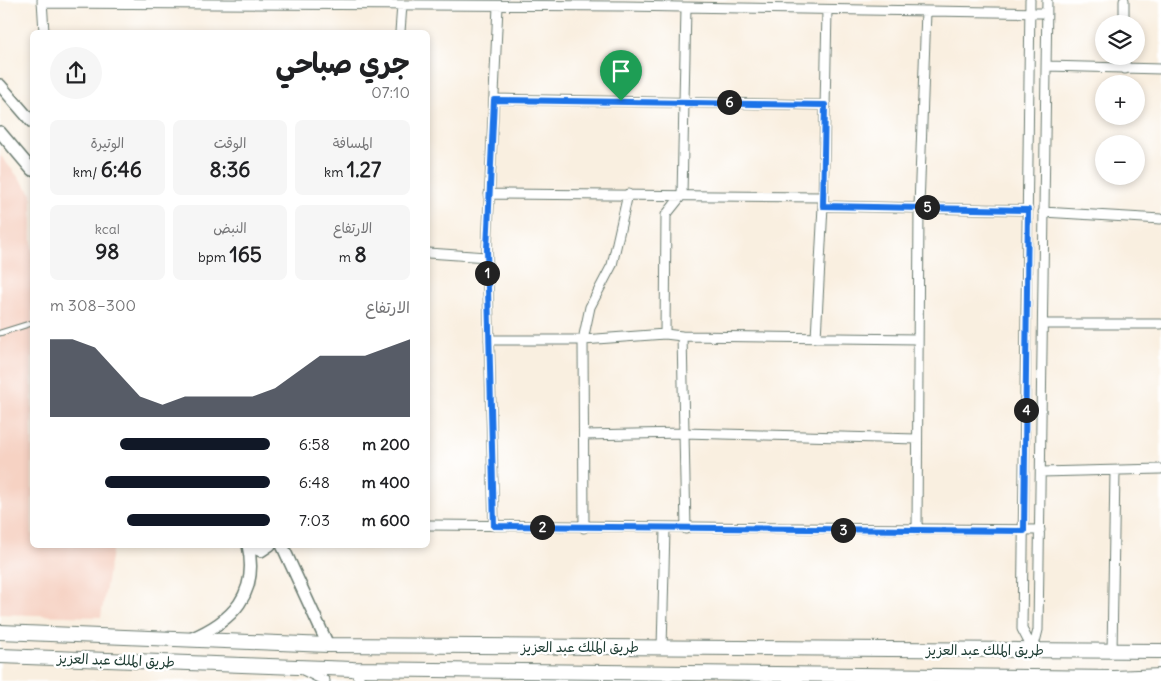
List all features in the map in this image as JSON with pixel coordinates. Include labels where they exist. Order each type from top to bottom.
[{"type":"highway","name":"طريق الملك عبد العزيز","points":[[0,632],[328,645],[1161,651]]},
{"type":"highway","name":"طريق الملك عبد العزيز","points":[[0,656],[353,669],[707,677],[1114,680],[1144,679],[1161,676]]},
{"type":"street","points":[[1030,0],[1022,628],[1033,650]]},
{"type":"street","points":[[1033,650],[1038,630],[1044,324],[1043,212],[1047,0]]},
{"type":"street","points":[[1124,0],[1124,15]]},
{"type":"street","points":[[44,30],[42,1],[316,2],[498,6],[624,3],[686,8],[1047,13]]},
{"type":"street","points":[[400,30],[402,5]]},
{"type":"street","points":[[494,526],[487,257],[498,6]]},
{"type":"street","points":[[665,334],[666,215],[682,195],[686,8]]},
{"type":"street","points":[[816,338],[823,201],[827,10]]},
{"type":"street","points":[[916,530],[919,207],[926,11]]},
{"type":"street","points":[[1047,66],[1161,70]]},
{"type":"street","points":[[0,85],[30,120]]},
{"type":"street","points":[[494,100],[825,105]]},
{"type":"street","points":[[0,132],[30,168]]},
{"type":"street","points":[[489,194],[682,195],[919,207],[1028,210]]},
{"type":"street","points":[[584,528],[583,340],[590,307],[612,265],[628,194]]},
{"type":"street","points":[[1043,212],[1161,219]]},
{"type":"street","points":[[430,253],[487,257]]},
{"type":"street","points":[[1044,324],[1161,324]]},
{"type":"street","points":[[489,340],[583,340],[665,334],[682,336],[918,339]]},
{"type":"street","points":[[682,336],[686,529]]},
{"type":"street","points":[[584,435],[683,433],[917,439]]},
{"type":"street","points":[[1041,472],[1161,469]]},
{"type":"street","points":[[1112,652],[1115,471]]},
{"type":"street","points":[[430,526],[1040,530]]},
{"type":"street","points":[[662,648],[664,529]]},
{"type":"street","points":[[189,640],[222,622],[237,606],[247,590],[250,579],[252,567],[249,548]]},
{"type":"street","points":[[283,548],[328,645]]},
{"type":"street","points":[[296,666],[325,681]]},
{"type":"street","points":[[353,669],[361,681]]},
{"type":"lane","points":[[0,333],[30,324]]},
{"type":"shaded area","points":[[0,155],[30,192],[30,548],[112,548],[101,617],[0,614]]},
{"type":"route","points":[[494,100],[621,101],[825,105],[823,206],[1028,210],[1024,531],[494,526],[487,249],[494,100]]}]
